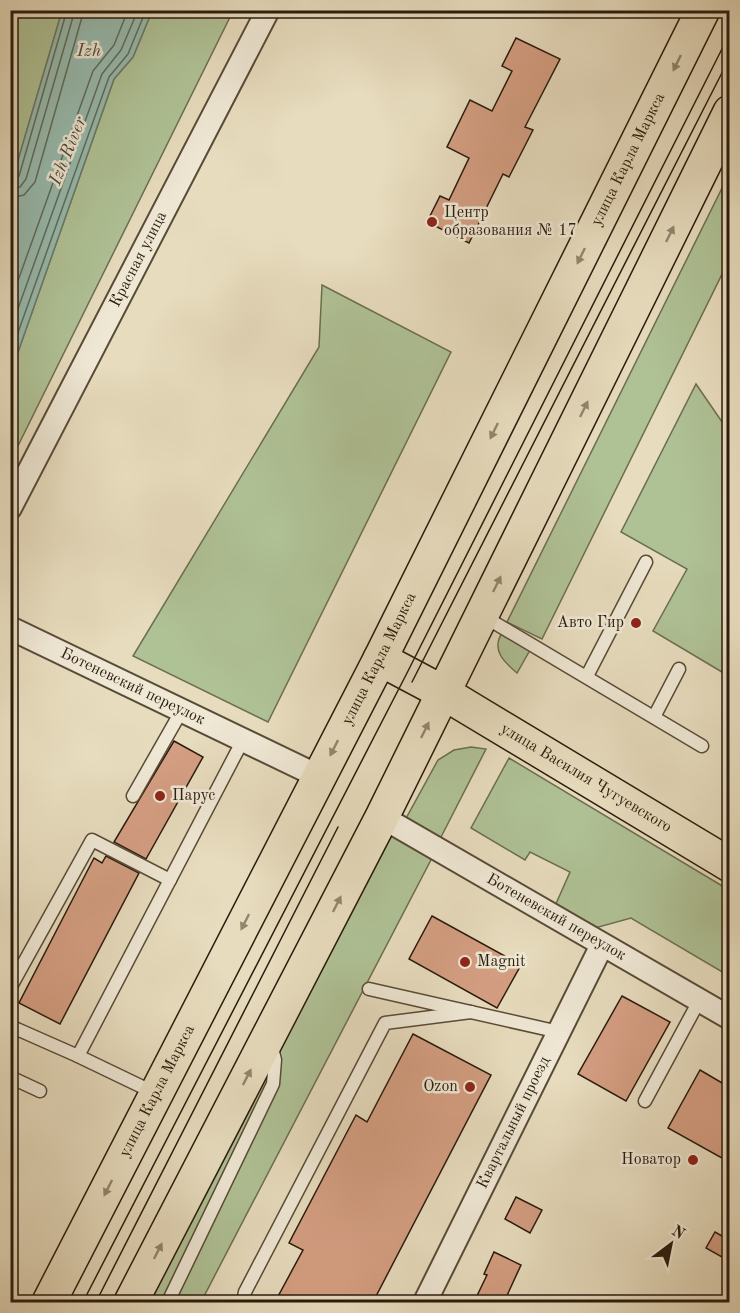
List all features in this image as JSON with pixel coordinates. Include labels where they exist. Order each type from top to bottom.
[{"type":"main road","name":"улица Карла Маркса","points":[[49,1302],[380,659],[703,10]]},
{"type":"main road","points":[[131,1302],[382,817],[729,112]]},
{"type":"main road","name":"улица Василия Чугуевского","points":[[380,659],[444,693],[729,865]]},
{"type":"street","name":"Красная улица","points":[[10,508],[268,10]]},
{"type":"street","name":"Ботеневский переулок","points":[[10,628],[320,777]]},
{"type":"street","name":"Ботеневский переулок","points":[[382,817],[729,1018]]},
{"type":"street","name":"Квартальный проезд","points":[[425,1302],[602,945]]},
{"type":"lane","points":[[587,676],[646,562]]},
{"type":"lane","points":[[482,615],[702,746]]},
{"type":"lane","points":[[654,717],[679,669]]},
{"type":"lane","points":[[133,796],[182,710]]},
{"type":"lane","points":[[78,1056],[243,740]]},
{"type":"lane","points":[[10,988],[92,840],[170,880]]},
{"type":"lane","points":[[369,989],[559,1032]]},
{"type":"lane","points":[[645,1101],[699,1001]]},
{"type":"lane","points":[[243,1302],[245,1292],[385,1023],[471,1012]]},
{"type":"lane","points":[[10,1026],[156,1094]]},
{"type":"lane","points":[[168,1302],[273,1084],[275,1060],[269,1036]]},
{"type":"lane","points":[[10,1077],[40,1091]]},
{"type":"green space","points":[[11,11],[62,11],[11,184]]},
{"type":"green space","points":[[152,11],[233,11],[11,460],[11,372],[114,79],[133,57]]},
{"type":"green space","points":[[729,174],[729,260],[542,639],[507,622]]},
{"type":"green space","points":[[322,285],[451,352],[268,722],[133,656],[319,347]]},
{"type":"green space","points":[[696,384],[729,432],[730,667],[722,672],[653,631],[687,569],[621,532]]},
{"type":"green space","points":[[502,633],[530,650],[517,673],[498,650]]},
{"type":"green space","points":[[471,747],[486,749],[439,841],[404,822],[438,760],[454,750]]},
{"type":"green space","points":[[509,758],[729,890],[729,976],[631,918],[595,928],[555,906],[570,872],[530,852],[525,860],[471,828]]},
{"type":"green space","points":[[393,833],[434,854],[201,1302],[149,1302]]},
{"type":"water","name":"Izh","points":[[62,11],[152,11],[133,57],[114,79],[11,372],[11,184]]},
{"type":"building","points":[[516,38],[560,59],[525,127],[533,130],[509,177],[503,174],[469,243],[427,222],[440,196],[449,200],[469,158],[447,147],[470,100],[492,111],[512,71],[502,66]]},
{"type":"building","name":"Парус","points":[[174,741],[203,757],[146,859],[114,842]]},
{"type":"building","points":[[106,856],[139,873],[60,1024],[19,1003],[94,858],[102,863]]},
{"type":"building","name":"Magnit","points":[[432,916],[521,965],[497,1008],[409,959]]},
{"type":"building","points":[[622,996],[670,1022],[626,1101],[578,1074]]},
{"type":"building","points":[[413,1034],[491,1075],[373,1302],[275,1302],[303,1250],[289,1243],[356,1115],[367,1122]]},
{"type":"building","points":[[700,1070],[729,1087],[729,1162],[668,1128]]},
{"type":"building","points":[[516,1197],[542,1210],[530,1233],[505,1219]]},
{"type":"building","points":[[715,1232],[729,1240],[729,1261],[706,1248]]},
{"type":"building","points":[[494,1252],[521,1265],[504,1302],[474,1302],[487,1275],[484,1274]]},
{"type":"tram line","points":[[83,1302],[407,673],[730,33]]},
{"type":"tram line","points":[[412,682],[730,57]]},
{"type":"tram line","points":[[96,1302],[338,827]]},
{"type":"place","name":"Центр образования № 17","points":[[432,222]]},
{"type":"place","name":"Авто Гир","points":[[636,623]]},
{"type":"place","name":"Парус","points":[[160,796]]},
{"type":"place","name":"Magnit","points":[[465,962]]},
{"type":"place","name":"Ozon","points":[[470,1087]]},
{"type":"place","name":"Новатор","points":[[693,1160]]},
{"type":"water label","name":"Izh River","points":[[68,151]]}]
